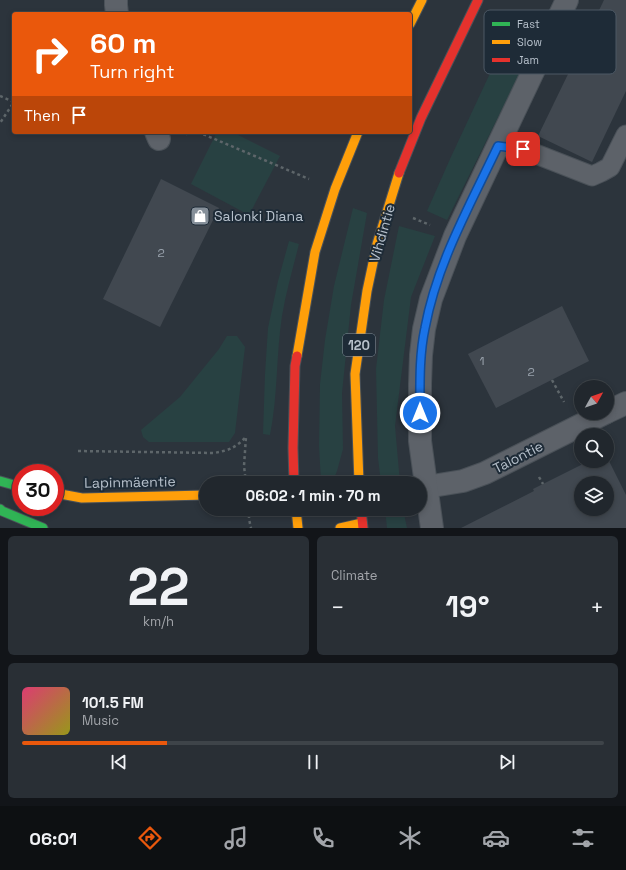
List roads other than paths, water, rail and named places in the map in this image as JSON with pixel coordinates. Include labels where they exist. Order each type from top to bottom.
[{"type":"main road","points":[[412,20],[422,0]]},
{"type":"main road","name":"Vihdintie","points":[[359,476],[355,374],[367,291],[377,244],[403,161],[478,0]]},
{"type":"main road","points":[[294,476],[292,448],[295,366],[315,252],[335,189],[357,134]]},
{"type":"main road","points":[[0,481],[12,484]]},
{"type":"main road","name":"Lapinmäentie","points":[[64,495],[82,498],[199,495]]},
{"type":"main road","points":[[0,509],[43,528]]},
{"type":"main road","points":[[297,516],[298,528]]},
{"type":"main road","points":[[340,528],[363,526],[362,516]]},
{"type":"street","points":[[116,0],[117,12]]},
{"type":"street","points":[[563,10],[568,0]]},
{"type":"street","points":[[425,476],[420,441],[420,377],[424,329],[431,299],[454,236],[533,74]]},
{"type":"street","name":"Talontie","points":[[614,409],[626,402]]},
{"type":"street","name":"Talontie","points":[[427,487],[463,481],[485,473],[592,420]]},
{"type":"street","points":[[427,494],[432,528]]},
{"type":"lane","points":[[498,146],[523,149],[592,176],[610,167],[626,135]]},
{"type":"place","name":"Salonki Diana","points":[[200,216]]}]
